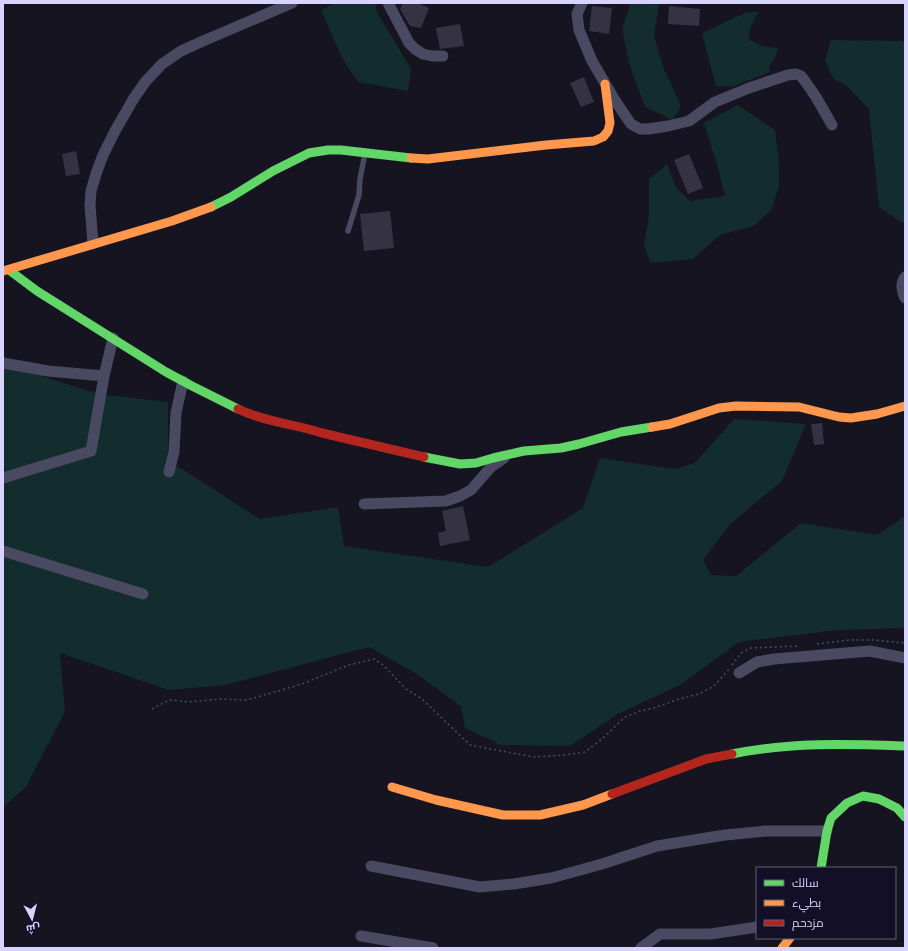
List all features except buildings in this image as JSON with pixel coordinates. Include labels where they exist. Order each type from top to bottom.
[{"type":"street","points":[[93,244],[90,205],[91,191],[96,174],[103,155],[115,131],[146,80],[162,64],[181,51],[292,3]]},
{"type":"street","points":[[388,3],[409,43],[415,49],[423,54],[444,56]]},
{"type":"street","points":[[582,3],[577,14],[579,30],[592,61],[631,124],[640,129],[648,130],[689,121],[715,102],[749,88],[788,75],[796,74],[801,76],[805,81],[832,125]]},
{"type":"street","points":[[6,270],[172,221],[216,205],[231,198],[273,171],[309,153],[328,150],[341,150],[428,159],[546,145],[594,142],[603,137],[608,131],[610,123],[605,84]]},
{"type":"street","points":[[6,270],[166,372],[249,414],[322,433],[460,464],[476,463],[510,454],[542,449],[561,448],[621,432],[670,424],[719,408],[736,406],[799,407],[839,418],[851,418],[877,414],[905,406]]},
{"type":"street","points":[[905,277],[903,278],[901,288],[905,298]]},
{"type":"street","points":[[3,478],[91,451],[104,376],[113,338]]},
{"type":"street","points":[[3,363],[48,371],[104,376]]},
{"type":"street","points":[[169,472],[174,452],[176,413],[183,381]]},
{"type":"street","points":[[364,504],[446,501],[471,490],[491,467],[510,454]]},
{"type":"street","points":[[3,551],[143,594]]},
{"type":"street","points":[[739,672],[757,662],[774,659],[870,651],[905,658]]},
{"type":"street","points":[[392,787],[436,800],[503,815],[540,815],[583,806],[706,759],[752,750],[795,745],[838,744],[904,747]]},
{"type":"street","points":[[821,867],[827,832],[832,818],[847,803],[863,796],[879,799],[897,808],[905,817]]},
{"type":"street","points":[[371,866],[480,887],[514,884],[551,878],[602,864],[657,846],[717,836],[766,831],[827,832]]},
{"type":"street","points":[[641,948],[660,934],[711,934],[756,927]]},
{"type":"street","points":[[361,936],[433,948]]},
{"type":"street","points":[[782,948],[789,939]]},
{"type":"lane","points":[[348,231],[359,195],[360,179],[365,152]]},
{"type":"path","points":[[815,644],[849,640],[874,640],[905,643]]},
{"type":"path","points":[[152,709],[169,700],[190,702],[219,699],[247,700],[302,684],[349,665],[374,659],[383,665],[406,689],[422,699],[470,745],[534,757],[564,755],[585,752],[602,739],[625,717],[640,711],[699,694],[714,686],[741,654],[751,648],[801,646]]},
{"type":"green space","points":[[335,3],[375,3],[377,12],[411,69],[408,91],[358,82],[342,58],[321,10]]},
{"type":"green space","points":[[631,3],[659,5],[654,36],[664,69],[681,106],[673,120],[645,107],[630,66],[622,29]]},
{"type":"green space","points":[[747,12],[758,12],[750,28],[749,40],[763,46],[778,48],[775,58],[769,67],[770,72],[731,87],[716,86],[702,33]]},
{"type":"green space","points":[[831,40],[902,41],[905,43],[905,222],[901,222],[879,207],[869,109],[848,87],[833,78],[825,60]]},
{"type":"green space","points":[[738,105],[775,130],[779,161],[779,185],[772,209],[754,226],[720,235],[693,259],[650,263],[644,244],[649,216],[649,179],[667,164],[676,187],[690,201],[725,196],[704,123]]},
{"type":"green space","points":[[3,364],[99,394],[168,402],[168,460],[260,519],[338,507],[344,546],[488,567],[583,508],[600,458],[675,469],[695,463],[734,419],[806,424],[782,481],[731,523],[703,560],[711,575],[736,576],[801,523],[877,535],[905,516],[905,628],[837,630],[739,642],[680,685],[618,714],[570,746],[501,745],[465,728],[461,706],[415,673],[369,647],[225,685],[169,690],[60,653],[65,711],[26,787],[3,807]]},
{"type":"traffic: fast","points":[[211,207],[231,197],[273,171],[309,153],[328,150],[341,150],[411,158]]},
{"type":"traffic: fast","points":[[9,270],[37,291],[166,372],[238,409]]},
{"type":"traffic: fast","points":[[424,457],[460,464],[476,463],[524,451],[561,448],[621,432],[652,427]]},
{"type":"traffic: fast","points":[[732,754],[776,747],[818,745],[840,744],[905,746]]},
{"type":"traffic: fast","points":[[821,867],[827,831],[831,818],[847,803],[863,796],[879,799],[897,808],[905,817]]},
{"type":"traffic: slow","points":[[411,158],[428,159],[594,141],[603,137],[608,131],[610,123],[605,84]]},
{"type":"traffic: slow","points":[[3,271],[172,221],[211,207]]},
{"type":"traffic: slow","points":[[652,427],[670,424],[719,408],[736,406],[799,407],[839,417],[851,418],[877,414],[905,406]]},
{"type":"traffic: slow","points":[[392,787],[436,800],[503,815],[540,815],[583,805],[612,794]]},
{"type":"traffic: slow","points":[[782,948],[789,939]]},
{"type":"traffic: jam","points":[[238,409],[269,420],[424,457]]},
{"type":"traffic: jam","points":[[612,794],[706,759],[732,754]]}]
